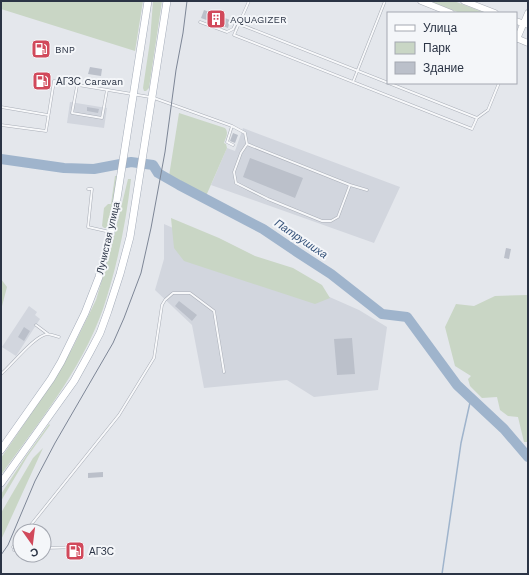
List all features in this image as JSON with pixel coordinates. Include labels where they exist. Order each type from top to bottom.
[{"type":"main road","name":"Лучистая улица","points":[[1,450],[51,379],[78,331],[99,277],[111,232],[148,1]]},
{"type":"main road","points":[[1,483],[74,382],[100,333],[111,304],[130,237],[145,150],[167,1]]},
{"type":"street","points":[[421,1],[448,12]]},
{"type":"street","points":[[464,1],[492,12]]},
{"type":"street","points":[[517,38],[526,25],[528,13]]},
{"type":"street","points":[[517,39],[528,43]]},
{"type":"lane","points":[[249,1],[234,35],[472,129],[477,118],[488,110],[499,84]]},
{"type":"lane","points":[[353,82],[385,1]]},
{"type":"lane","points":[[200,22],[227,32],[233,30],[239,17]]},
{"type":"lane","points":[[239,24],[387,83]]},
{"type":"lane","points":[[1,125],[46,131],[54,81],[152,97],[245,132],[247,144],[241,153],[234,172],[236,183],[268,199],[322,221],[331,221],[338,217],[350,185]]},
{"type":"lane","points":[[390,84],[477,118]]},
{"type":"lane","points":[[77,85],[72,113],[102,118],[106,90]]},
{"type":"lane","points":[[1,107],[48,115]]},
{"type":"lane","points":[[232,126],[227,142],[233,145]]},
{"type":"lane","points":[[247,144],[350,185],[367,190]]},
{"type":"lane","points":[[88,189],[92,189],[88,227],[111,232]]},
{"type":"lane","points":[[32,523],[119,415],[154,358],[162,305],[173,293],[190,293],[214,311],[224,372]]},
{"type":"lane","points":[[36,325],[48,334],[59,337]]},
{"type":"lane","points":[[1,374],[20,352],[41,337],[48,334]]},
{"type":"lane","points":[[52,548],[82,547]]},
{"type":"shaded area","points":[[70,102],[107,108],[104,128],[67,123]]},
{"type":"shaded area","points":[[243,128],[400,187],[374,243],[211,185],[227,148],[235,151]]},
{"type":"shaded area","points":[[164,224],[359,310],[387,327],[378,390],[314,397],[287,380],[204,388],[192,325],[155,290],[164,259]]},
{"type":"shaded area","points":[[29,306],[37,312],[35,315],[40,319],[16,356],[2,347]]},
{"type":"green space","points":[[1,1],[143,1],[135,51],[1,9]]},
{"type":"green space","points":[[153,1],[162,1],[149,88],[144,91],[143,88],[150,41]]},
{"type":"green space","points":[[429,1],[454,1],[482,12],[457,12]]},
{"type":"green space","points":[[179,113],[225,128],[227,132],[224,143],[226,144],[227,148],[206,196],[169,176]]},
{"type":"green space","points":[[115,176],[117,176],[113,211],[109,223],[106,228],[104,228],[102,226],[104,208],[108,204],[111,204]]},
{"type":"green space","points":[[128,179],[131,179],[126,212],[113,277],[94,332],[58,396],[1,475],[1,458],[56,377],[73,347],[96,300],[111,249]]},
{"type":"green space","points":[[171,218],[219,238],[255,256],[293,268],[322,285],[330,298],[315,304],[184,261],[174,248]]},
{"type":"green space","points":[[1,279],[7,287],[1,310]]},
{"type":"green space","points":[[528,295],[528,442],[524,442],[518,417],[508,416],[500,410],[497,397],[482,398],[470,386],[468,379],[471,376],[455,366],[445,327],[456,304],[474,306],[495,296]]},
{"type":"green space","points":[[49,424],[50,425],[27,457],[1,501],[1,494]]},
{"type":"green space","points":[[43,448],[1,540],[1,513],[33,458]]},
{"type":"building","name":"AQUAGIZER","points":[[204,10],[230,20],[228,28],[201,18]]},
{"type":"building","points":[[37,45],[45,47],[43,52],[36,49]]},
{"type":"building","points":[[90,67],[102,69],[101,76],[88,74]]},
{"type":"building","points":[[87,107],[99,109],[98,113],[87,111]]},
{"type":"building","points":[[233,133],[238,135],[235,143],[230,141]]},
{"type":"building","points":[[250,158],[303,178],[295,198],[243,177]]},
{"type":"building","points":[[506,248],[511,249],[509,259],[504,258]]},
{"type":"building","points":[[179,301],[197,315],[192,321],[175,306]]},
{"type":"building","points":[[24,327],[30,331],[24,341],[18,337]]},
{"type":"building","points":[[352,338],[355,374],[337,375],[334,339]]},
{"type":"building","points":[[103,472],[103,477],[88,478],[88,473]]},
{"type":"waterway","name":"Патрушиха","points":[[1,159],[64,168],[94,169],[131,162],[153,165],[158,173],[263,229],[331,274],[382,314],[407,317],[457,385],[504,429],[528,457]]},
{"type":"waterway","points":[[442,574],[461,443],[471,398]]},
{"type":"tram line","points":[[1,555],[8,545],[35,481],[55,443],[113,343],[141,273],[165,152],[187,1]]},
{"type":"place","name":"AQUAGIZER","points":[[216,19]]},
{"type":"place","name":"BNP","points":[[41,49]]},
{"type":"place","name":"АГЗС Caravan","points":[[42,81]]},
{"type":"place","name":"АГЗС","points":[[75,551]]}]
